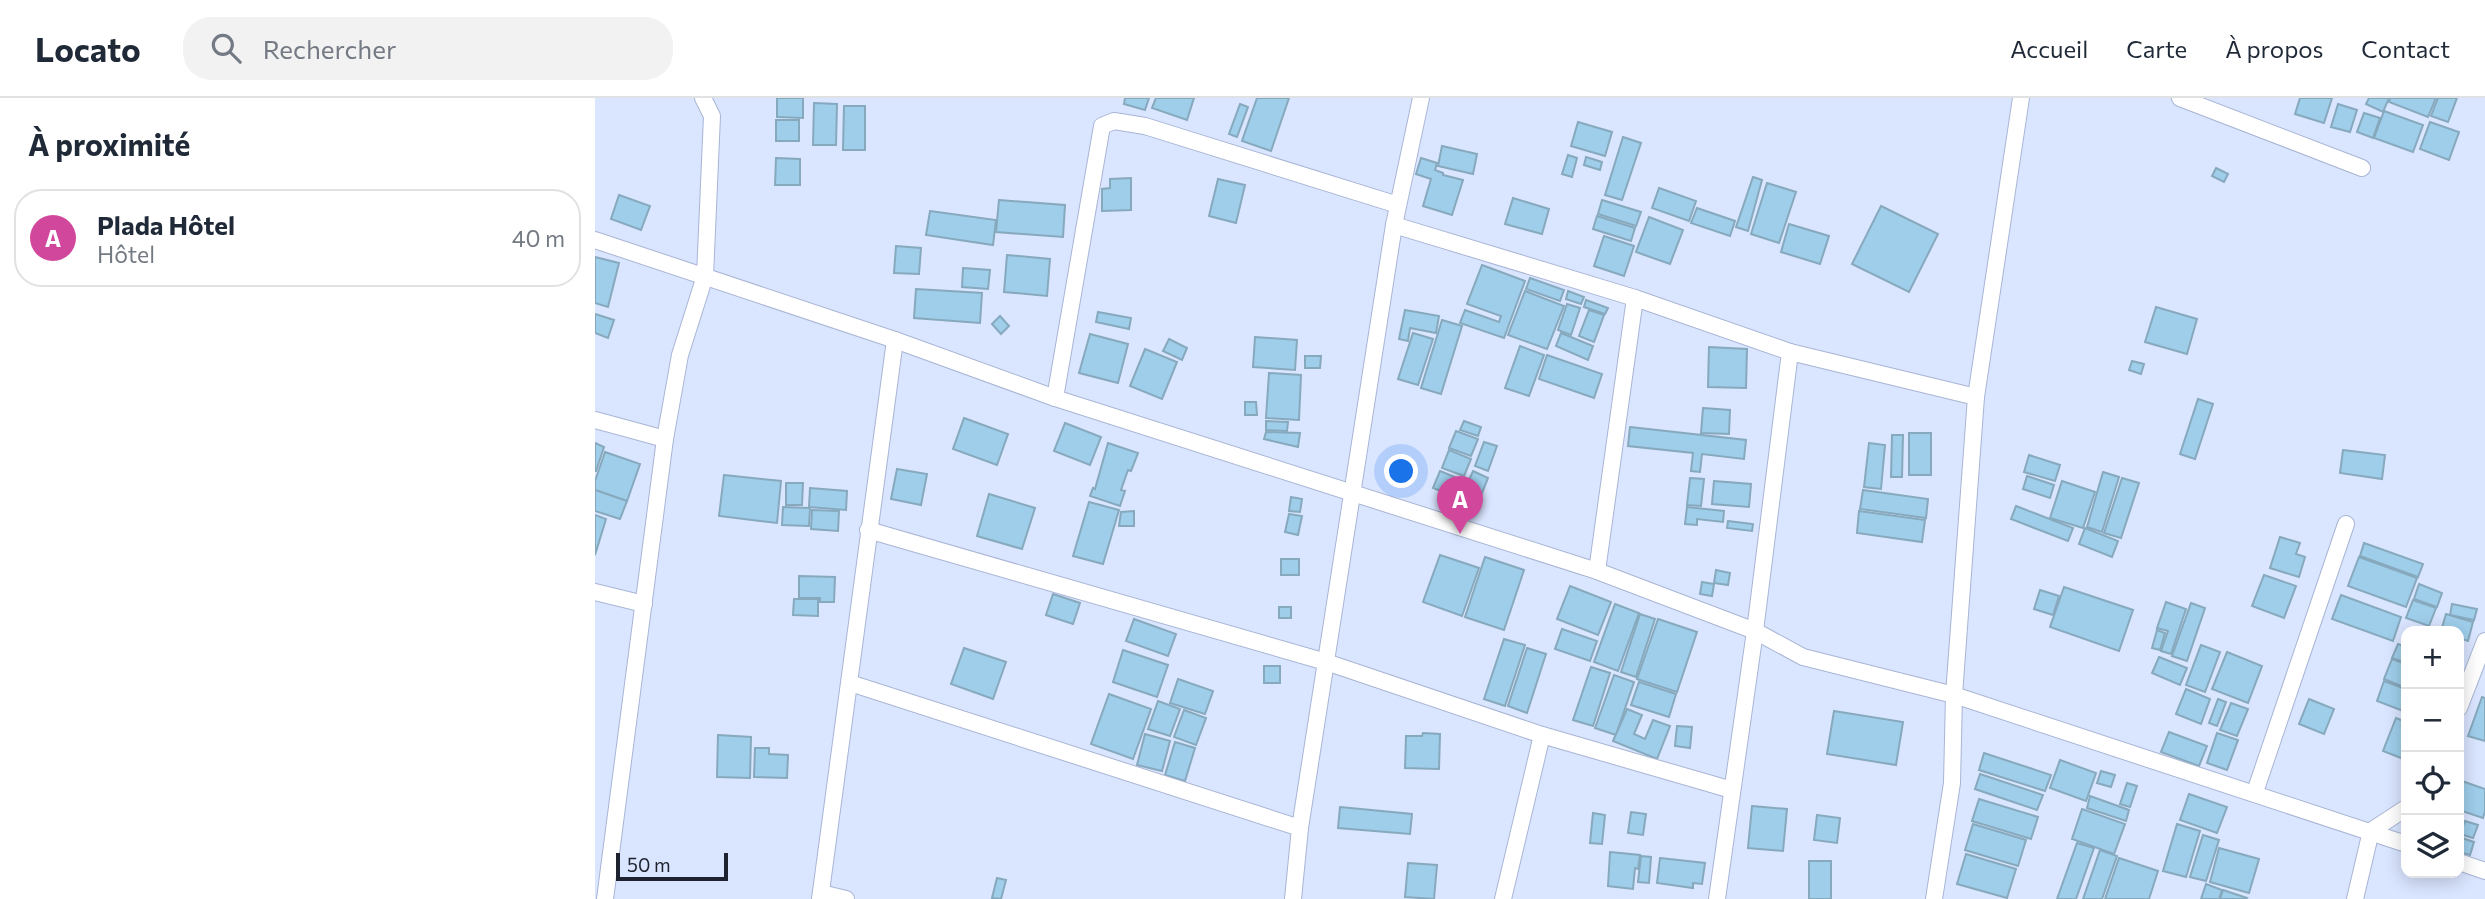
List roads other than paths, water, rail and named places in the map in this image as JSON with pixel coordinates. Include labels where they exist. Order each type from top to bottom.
[{"type":"street","points":[[605,899],[665,439],[680,355],[705,276],[712,116],[702,98]]},
{"type":"street","points":[[1293,899],[1300,828],[1394,226],[1422,98]]},
{"type":"street","points":[[1937,898],[1952,783],[1954,695],[1976,397],[2021,98]]},
{"type":"street","points":[[2180,98],[2361,168]]},
{"type":"street","points":[[1055,398],[1102,127],[1114,121],[1145,127],[1398,205]]},
{"type":"street","points":[[1394,226],[1635,298],[1790,352],[1976,397]]},
{"type":"street","points":[[595,240],[895,340],[1055,398],[1597,571],[1755,631],[1803,657],[1954,695],[2401,842]]},
{"type":"street","points":[[1597,571],[1635,298]]},
{"type":"street","points":[[846,899],[820,896],[895,340]]},
{"type":"street","points":[[1717,899],[1755,631],[1790,352]]},
{"type":"street","points":[[595,420],[665,439]]},
{"type":"street","points":[[2255,792],[2346,524]]},
{"type":"street","points":[[869,530],[1326,662],[1542,735],[1732,790]]},
{"type":"street","points":[[595,592],[644,604]]},
{"type":"street","points":[[2464,695],[2485,641]]},
{"type":"street","points":[[849,683],[1300,828]]},
{"type":"street","points":[[1503,899],[1542,735]]},
{"type":"street","points":[[2355,899],[2371,831],[2401,811]]},
{"type":"street","points":[[2464,864],[2485,871]]},
{"type":"place","name":"Plada Hôtel","points":[[1460,534]]}]
